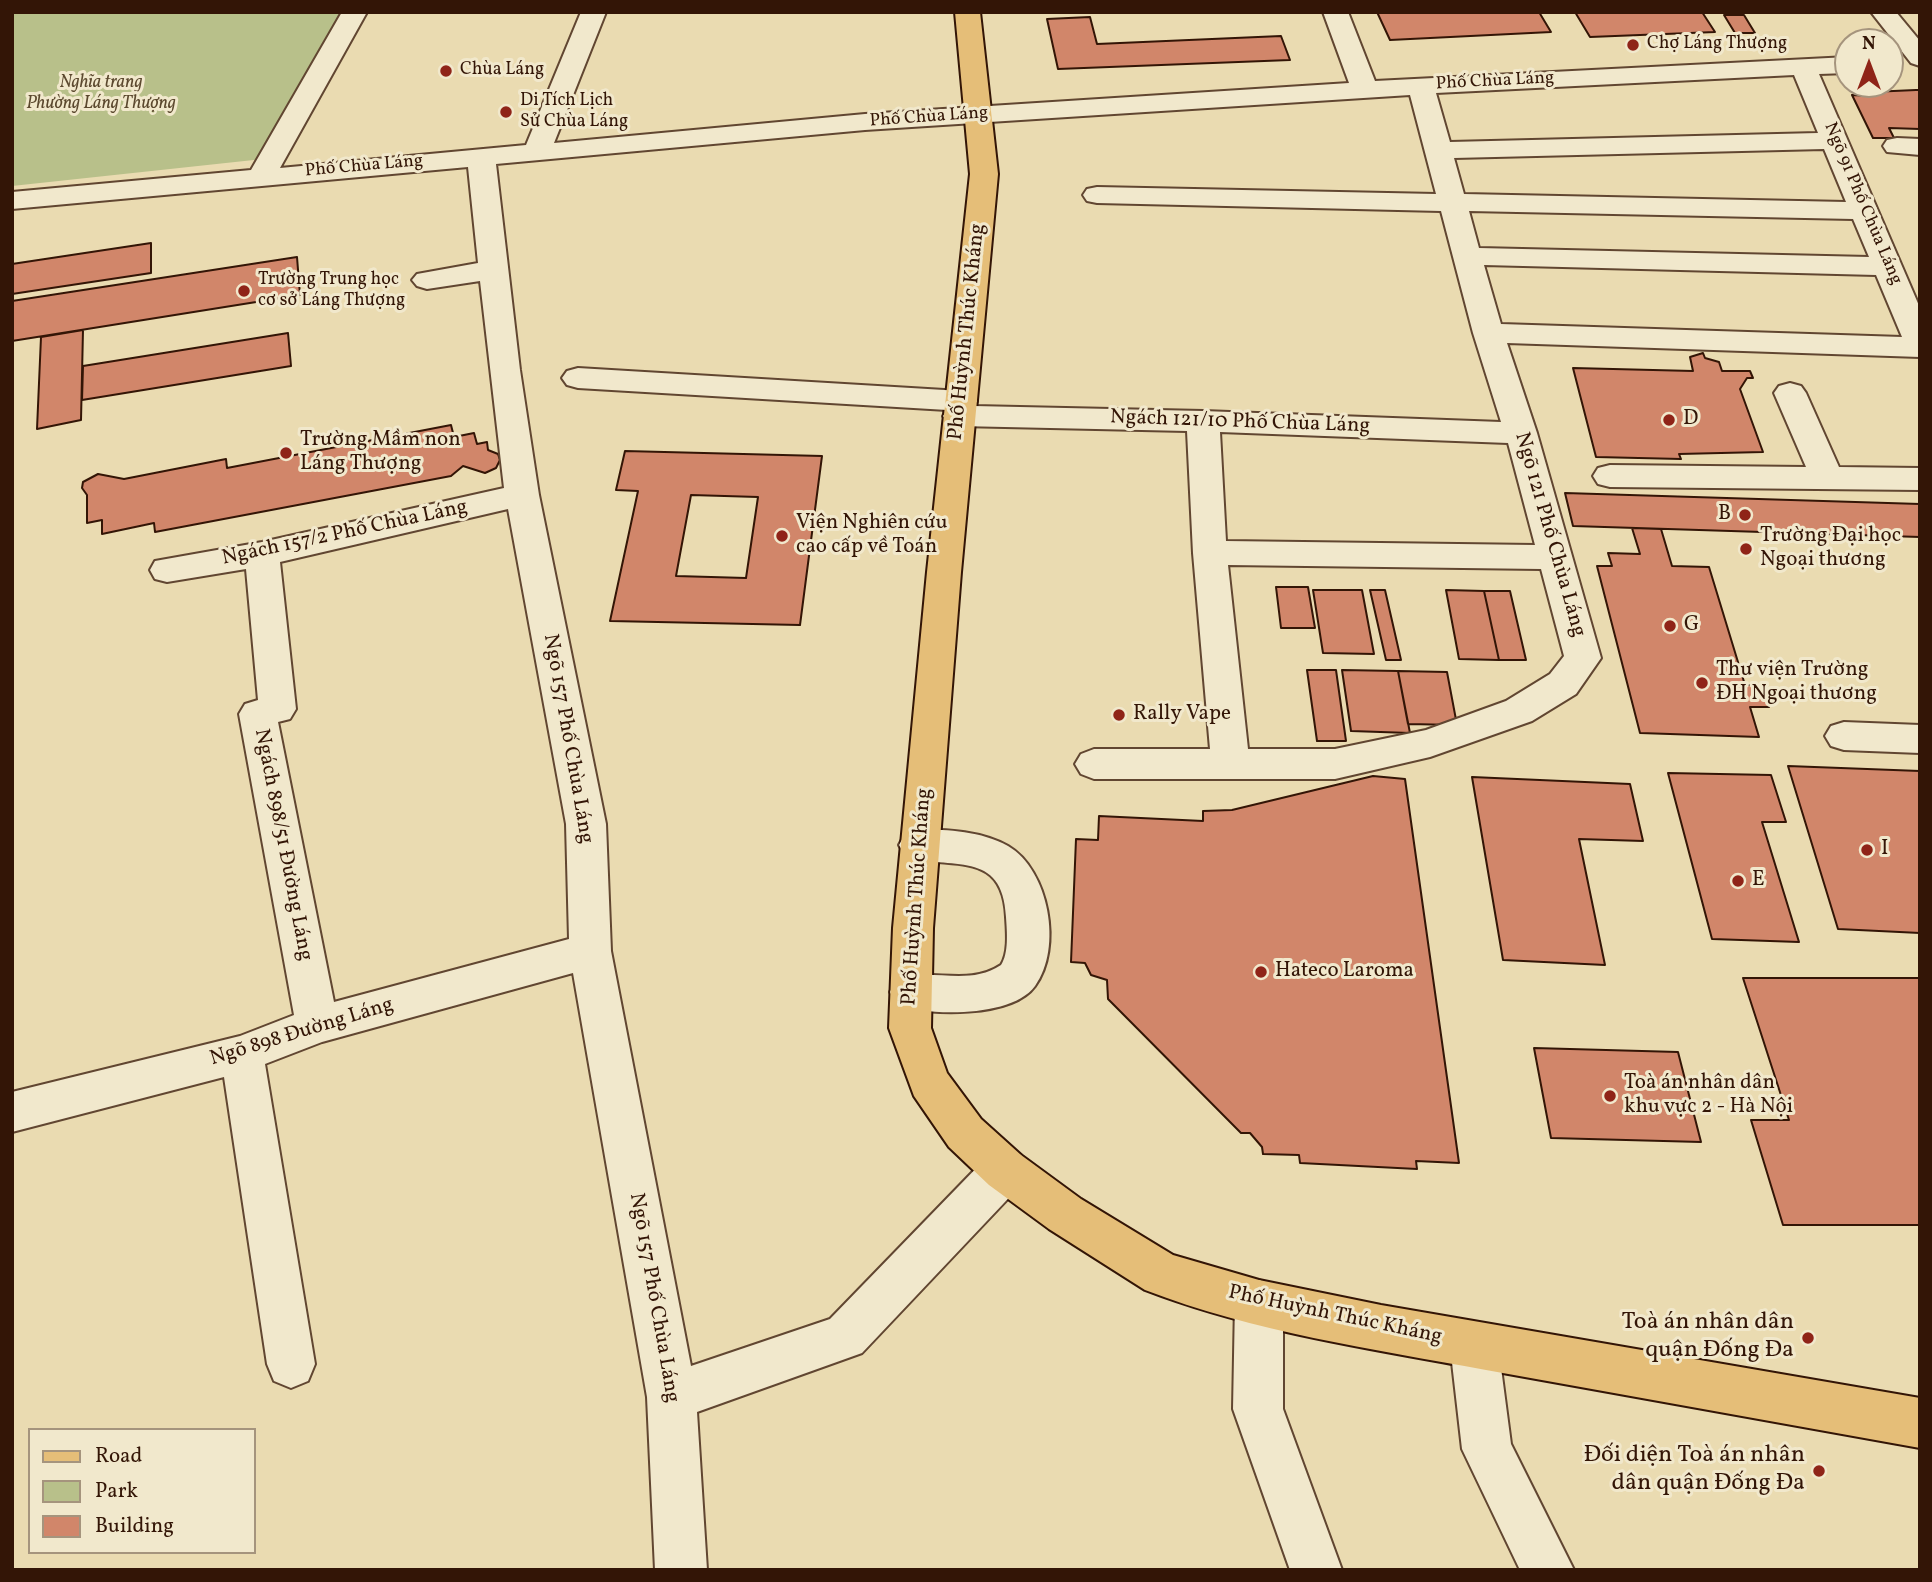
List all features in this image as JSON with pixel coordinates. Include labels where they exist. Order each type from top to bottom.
[{"type":"main road","name":"Phố Huỳnh Thúc Kháng","points":[[967,12],[984,174],[919,845],[910,1028],[929,1082],[965,1133],[1005,1170],[1065,1214],[1162,1273],[1259,1303],[1474,1345],[1920,1423]]},
{"type":"street","points":[[262,176],[355,12]]},
{"type":"street","points":[[537,152],[594,12]]},
{"type":"street","points":[[1335,12],[1366,89]]},
{"type":"street","points":[[1883,12],[1920,58]]},
{"type":"street","name":"Ngõ 91 Phố Chùa Láng","points":[[1803,65],[1920,345]]},
{"type":"street","name":"Phố Chùa Láng","points":[[12,201],[262,176],[977,114],[1366,89],[1834,65]]},
{"type":"street","name":"Ngõ 121 Phố Chùa Láng","points":[[1094,764],[1335,764],[1430,743],[1519,711],[1563,684],[1583,658],[1521,433],[1488,332],[1421,86]]},
{"type":"street","points":[[1439,150],[1835,141]]},
{"type":"street","name":"Ngõ 157 Phố Chùa Láng","points":[[481,157],[504,370],[522,495],[586,824],[590,951],[672,1397],[681,1570]]},
{"type":"street","points":[[1097,195],[1866,211]]},
{"type":"street","points":[[1468,256],[1889,267]]},
{"type":"street","points":[[427,280],[493,270]]},
{"type":"street","points":[[1488,332],[1920,345]]},
{"type":"street","name":"Ngách 121/10 Phố Chùa Láng","points":[[578,378],[960,409],[1521,433]]},
{"type":"street","points":[[1790,393],[1827,477]]},
{"type":"street","points":[[1203,421],[1210,553],[1230,764]]},
{"type":"street","points":[[1610,476],[1920,479]]},
{"type":"street","name":"Ngách 157/2 Phố Chùa Láng","points":[[167,570],[262,554],[522,495]]},
{"type":"street","points":[[1210,553],[1556,557]]},
{"type":"street","name":"Ngách 898/51 Đường Láng","points":[[262,554],[278,709],[257,713],[317,1025]]},
{"type":"street","points":[[1844,736],[1920,739]]},
{"type":"street","points":[[911,992],[972,994],[999,988],[1020,974],[1025,964],[1027,940],[1026,902],[1020,882],[1002,864],[989,855],[977,852],[954,847],[919,845]]},
{"type":"street","name":"Ngõ 898 Đường Láng","points":[[12,1112],[243,1054],[317,1025],[590,951]]},
{"type":"street","points":[[243,1054],[291,1364]]},
{"type":"street","points":[[672,1397],[845,1337],[1005,1170]]},
{"type":"street","points":[[1259,1303],[1258,1409],[1316,1570]]},
{"type":"street","points":[[1474,1345],[1487,1449],[1548,1570]]},
{"type":"green space","name":"Nghĩa trang Phường Láng Thượng","points":[[12,12],[346,12],[263,159],[12,186]]},
{"type":"building","points":[[1377,12],[1539,12],[1551,32],[1390,40]]},
{"type":"building","points":[[1575,12],[1702,12],[1715,32],[1590,37]]},
{"type":"building","points":[[1724,15],[1744,15],[1755,33],[1735,33]]},
{"type":"building","points":[[1090,17],[1097,44],[1281,36],[1290,60],[1058,69],[1047,19]]},
{"type":"building","points":[[1920,90],[1920,129],[1889,128],[1894,138],[1873,138],[1853,98],[1904,98],[1904,91]]},
{"type":"building","points":[[151,243],[151,273],[12,294],[12,264]]},
{"type":"building","points":[[297,257],[300,295],[12,341],[12,301]]},
{"type":"building","points":[[83,330],[81,420],[37,429],[41,337]]},
{"type":"building","points":[[288,333],[291,366],[82,400],[83,366]]},
{"type":"building","name":"D","points":[[1703,353],[1705,358],[1719,362],[1722,371],[1750,371],[1753,378],[1747,378],[1740,389],[1763,452],[1679,454],[1681,459],[1596,457],[1573,368],[1693,371],[1690,357]]},
{"type":"building","points":[[451,425],[454,437],[474,433],[477,444],[487,442],[488,450],[498,454],[500,460],[496,468],[485,473],[463,466],[451,476],[155,532],[154,523],[102,534],[102,520],[87,523],[87,495],[82,488],[83,482],[98,474],[124,479],[226,459],[227,468]]},
{"type":"building","name":"Viện Nghiên cứu cao cấp về Toán","points":[[625,451],[822,456],[800,625],[610,621],[638,491],[616,490]],"holes":[[[691,495],[758,497],[746,578],[676,576]]]},
{"type":"building","name":"B","points":[[1565,493],[1920,504],[1920,537],[1573,526]]},
{"type":"building","name":"G","points":[[1632,528],[1661,529],[1672,566],[1709,567],[1745,685],[1762,685],[1769,707],[1750,707],[1759,737],[1640,733],[1597,566],[1612,566],[1608,553],[1640,554]]},
{"type":"building","points":[[1276,587],[1308,587],[1315,628],[1281,628]]},
{"type":"building","points":[[1313,590],[1362,590],[1374,654],[1323,653]]},
{"type":"building","points":[[1370,590],[1385,590],[1401,660],[1386,660]]},
{"type":"building","points":[[1446,590],[1484,591],[1499,660],[1459,659]]},
{"type":"building","points":[[1484,591],[1510,591],[1526,660],[1499,660]]},
{"type":"building","points":[[1307,670],[1336,670],[1346,741],[1317,741]]},
{"type":"building","points":[[1342,670],[1398,671],[1410,733],[1351,731]]},
{"type":"building","points":[[1398,671],[1447,672],[1457,725],[1408,724]]},
{"type":"building","name":"I","points":[[1788,766],[1920,771],[1920,933],[1838,929]]},
{"type":"building","name":"E","points":[[1668,773],[1771,775],[1786,822],[1762,822],[1799,942],[1712,939]]},
{"type":"building","name":"Hateco Laroma","points":[[1373,776],[1405,779],[1459,1163],[1416,1161],[1417,1169],[1300,1163],[1299,1155],[1263,1154],[1262,1147],[1250,1133],[1241,1133],[1108,999],[1107,980],[1091,975],[1085,963],[1071,962],[1076,839],[1098,840],[1099,816],[1203,821],[1203,811],[1232,810]]},
{"type":"building","points":[[1472,777],[1630,784],[1643,841],[1579,839],[1605,965],[1503,960]]},
{"type":"building","points":[[1743,978],[1920,978],[1920,1225],[1783,1225],[1751,1120],[1789,1120]]},
{"type":"building","points":[[1534,1048],[1678,1052],[1701,1142],[1551,1138]]},
{"type":"place","name":"Chợ Láng Thượng","points":[[1633,45]]},
{"type":"place","name":"Chùa Láng","points":[[446,71]]},
{"type":"place","name":"Di Tích Lịch Sử Chùa Láng","points":[[506,112]]},
{"type":"place","name":"Trường Trung học cơ sở Láng Thượng","points":[[244,291]]},
{"type":"place","name":"D","points":[[1669,420]]},
{"type":"place","name":"Trường Mầm non Láng Thượng","points":[[286,453]]},
{"type":"place","name":"B","points":[[1745,515]]},
{"type":"place","name":"Viện Nghiên cứu cao cấp về Toán","points":[[782,536]]},
{"type":"place","name":"Trường Đại học Ngoại thương","points":[[1746,549]]},
{"type":"place","name":"G","points":[[1670,626]]},
{"type":"place","name":"Thư viện Trường ĐH Ngoại thương","points":[[1702,683]]},
{"type":"place","name":"Rally Vape","points":[[1119,715]]},
{"type":"place","name":"I","points":[[1867,850]]},
{"type":"place","name":"E","points":[[1738,881]]},
{"type":"place","name":"Hateco Laroma","points":[[1261,972]]},
{"type":"place","name":"Toà án nhân dân khu vực 2 - Hà Nội","points":[[1610,1096]]},
{"type":"place","name":"Toà án nhân dân quận Đống Đa","points":[[1808,1338]]},
{"type":"place","name":"Đối diện Toà án nhân dân quận Đống Đa","points":[[1819,1471]]}]
